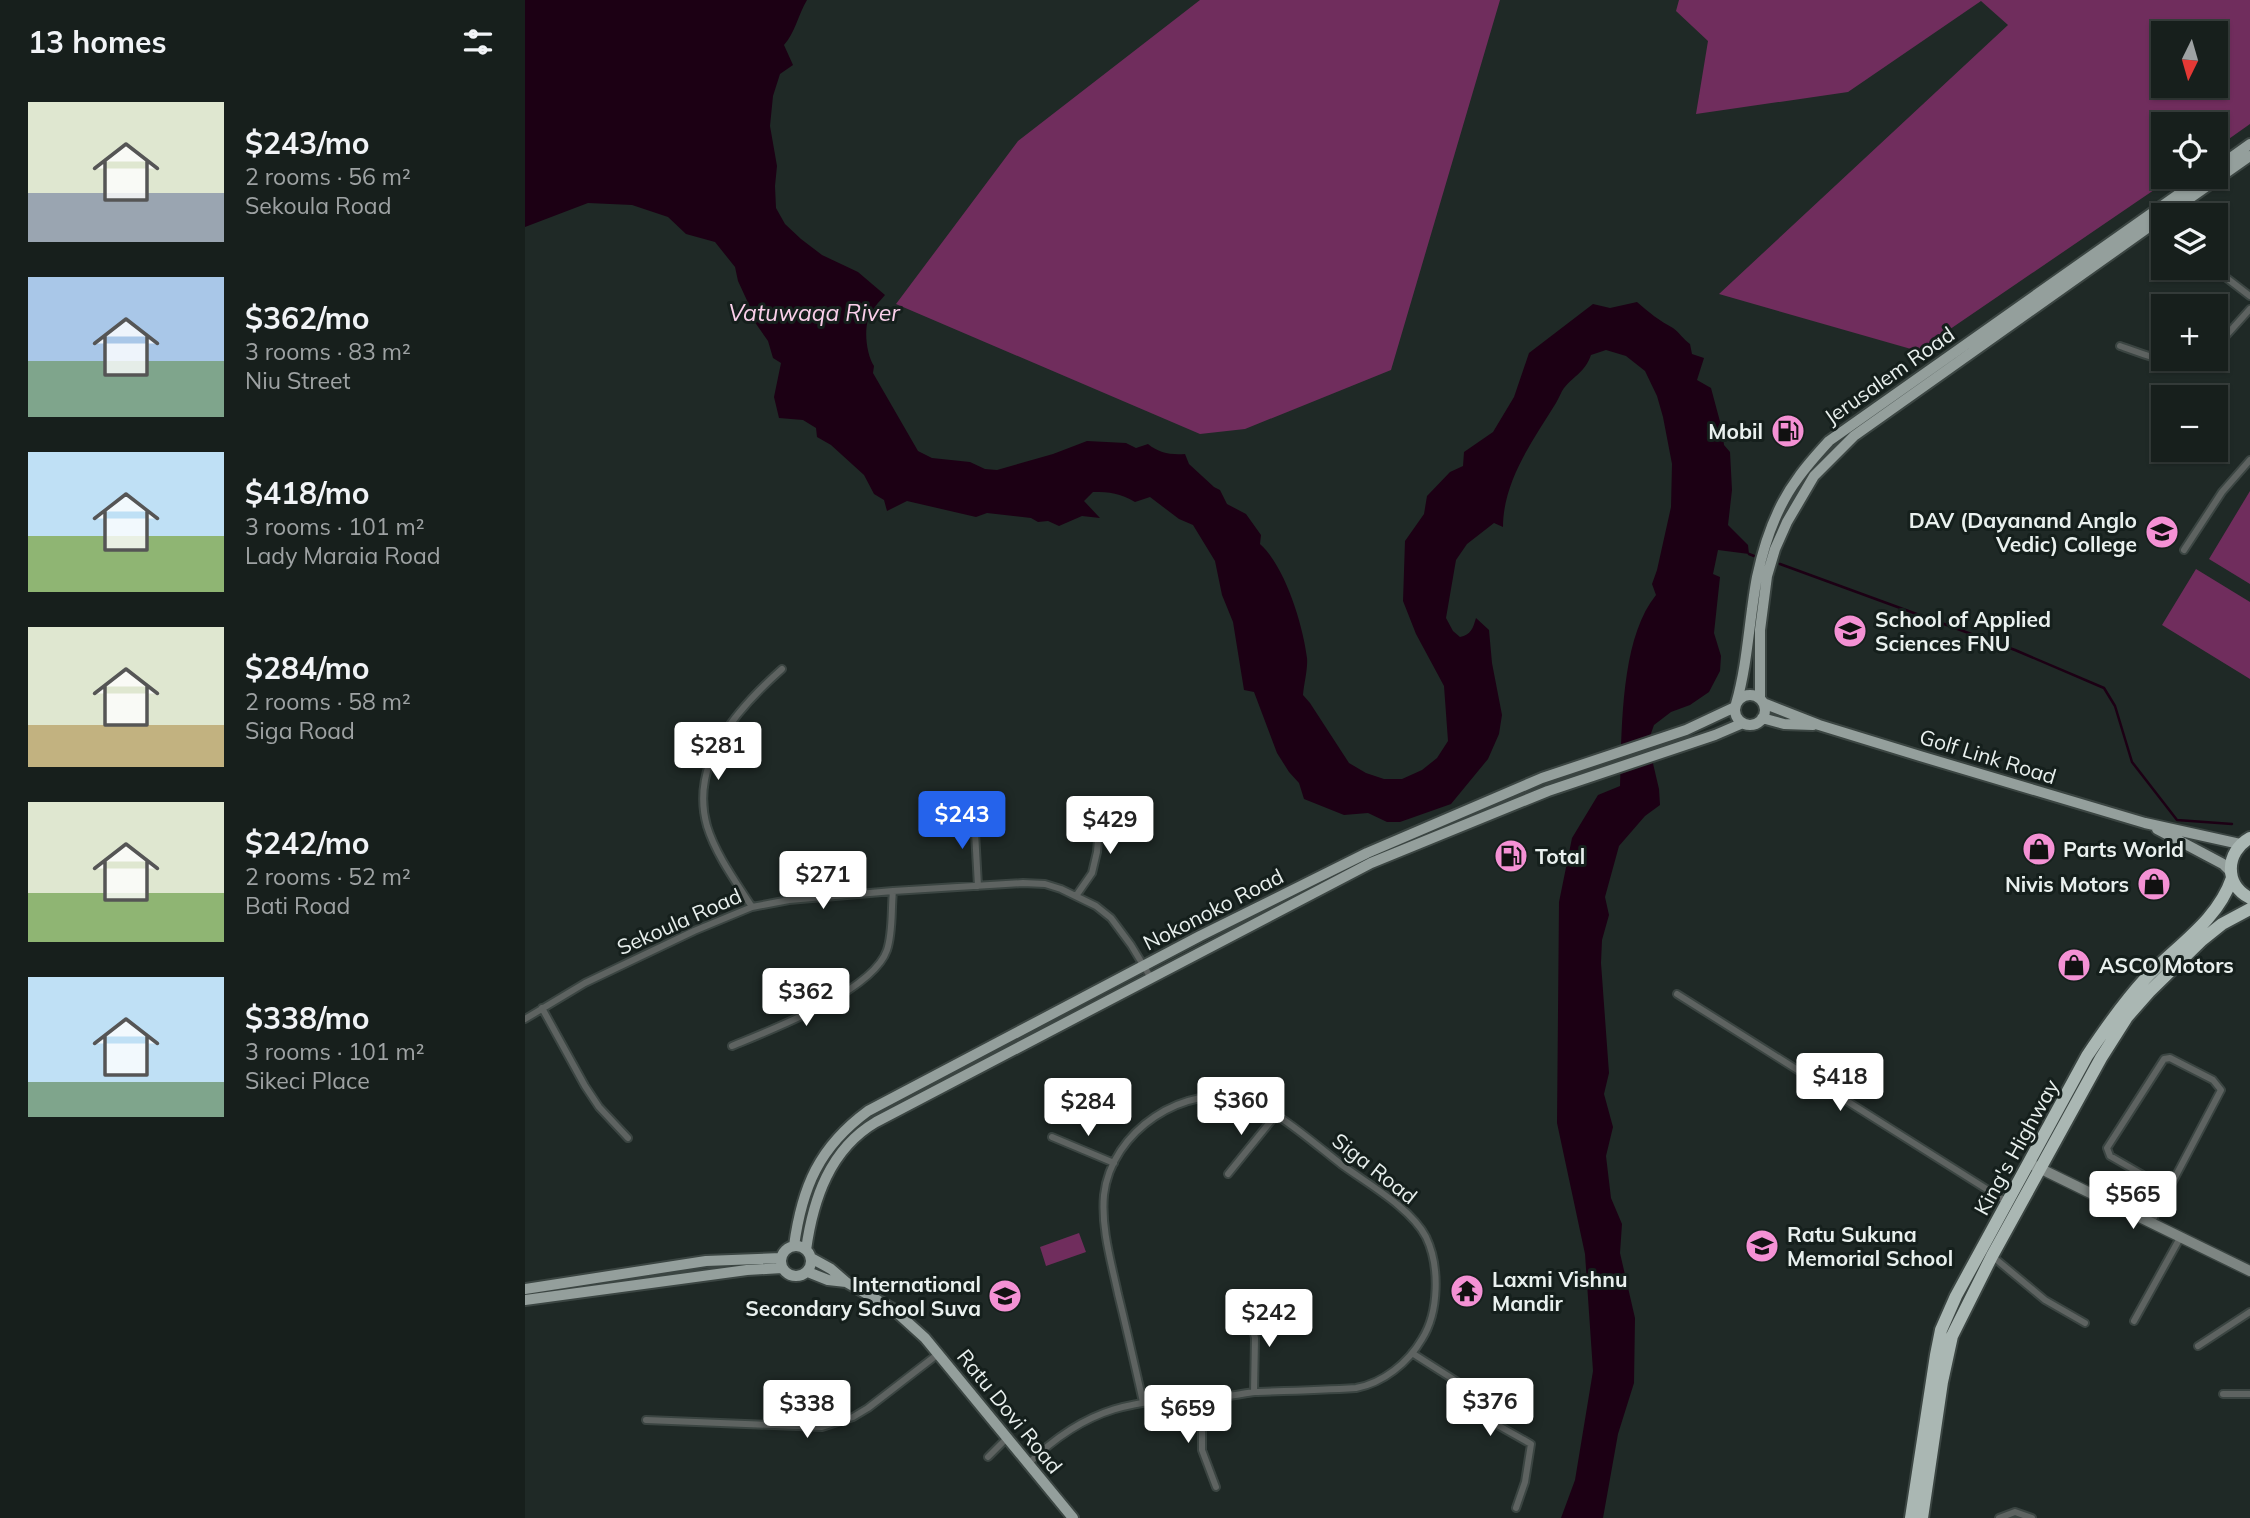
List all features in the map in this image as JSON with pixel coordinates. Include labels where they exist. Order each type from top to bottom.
[{"type":"highway","name":"King's Highway","points":[[2034,1166],[2087,1056],[2111,1019],[2147,977],[2192,936],[2216,909],[2227,893],[2234,852],[2247,839]]},
{"type":"highway","points":[[2231,875],[2237,888],[2250,898]]},
{"type":"highway","name":"King's Highway","points":[[1911,1518],[1941,1330],[1957,1296],[2127,1017],[2202,940],[2222,924],[2250,909]]},
{"type":"highway","name":"King's Highway","points":[[1922,1518],[1950,1343],[1957,1322],[1991,1256],[2012,1205]]},
{"type":"main road","points":[[2228,160],[2250,144]]},
{"type":"main road","name":"Jerusalem Road","points":[[2183,203],[2250,156]]},
{"type":"main road","name":"Jerusalem Road","points":[[1736,705],[1756,580],[1766,544],[1784,500],[1797,479],[1829,441],[2186,189]]},
{"type":"main road","name":"Jerusalem Road","points":[[1762,701],[1760,630],[1767,576],[1783,531],[1814,476],[1854,436],[2151,225]]},
{"type":"main road","points":[[1747,695],[1762,701],[1765,710],[1762,718],[1752,725],[1743,723],[1736,716],[1736,705],[1747,695]]},
{"type":"main road","name":"Golf Link Road","points":[[1762,701],[1819,725],[2145,823],[2247,839]]},
{"type":"main road","name":"Nokonoko Road","points":[[809,1254],[817,1199],[829,1169],[863,1130],[1371,863],[1406,842],[1542,778],[1705,722],[1736,705]]},
{"type":"main road","name":"Golf Link Road","points":[[1762,718],[1784,724],[1819,725]]},
{"type":"main road","name":"Nokonoko Road","points":[[794,1246],[804,1197],[817,1165],[833,1142],[868,1111],[1211,930],[1367,853],[1406,842],[1743,723]]},
{"type":"main road","name":"Golf Link Road","points":[[2145,823],[2223,864],[2231,875]]},
{"type":"main road","points":[[2034,1166],[2250,1271]]},
{"type":"main road","points":[[794,1246],[809,1254],[810,1268],[808,1272],[794,1277],[785,1273],[782,1263],[786,1250],[794,1246]]},
{"type":"main road","name":"Ratu Dovi Road","points":[[809,1254],[842,1276],[846,1282]]},
{"type":"main road","points":[[525,1289],[706,1261],[782,1263]]},
{"type":"main road","points":[[525,1300],[782,1263]]},
{"type":"main road","name":"Ratu Dovi Road","points":[[808,1272],[828,1280],[846,1282],[894,1309],[925,1338],[1073,1518]]},
{"type":"street","points":[[2228,279],[2250,296]]},
{"type":"street","points":[[2228,334],[2250,309]]},
{"type":"street","points":[[2120,346],[2151,355]]},
{"type":"street","points":[[2184,550],[2222,492],[2250,460]]},
{"type":"street","points":[[752,907],[725,863],[708,827],[703,788],[713,750],[755,694],[782,669]]},
{"type":"street","points":[[1076,896],[1092,873],[1097,852],[1101,801]]},
{"type":"street","points":[[974,814],[978,886]]},
{"type":"street","name":"Sekoula Road","points":[[525,1019],[585,983],[694,931],[752,907],[789,900],[893,891],[1045,884],[1096,906],[1111,918],[1151,978]]},
{"type":"street","points":[[732,1046],[806,1013],[847,991],[875,970],[886,952],[893,891]]},
{"type":"street","points":[[1677,994],[2012,1205]]},
{"type":"street","points":[[542,1008],[585,1086],[599,1107],[628,1138]]},
{"type":"street","points":[[2151,1223],[2169,1190],[2221,1090],[2213,1080],[2170,1058],[2164,1059],[2107,1148],[2110,1156],[2169,1190]]},
{"type":"street","name":"Siga Road","points":[[1143,1402],[1110,1258],[1103,1216],[1104,1191],[1114,1163],[1128,1141],[1144,1125],[1179,1103],[1214,1097],[1244,1100],[1263,1107],[1303,1134],[1404,1212],[1424,1235],[1433,1260],[1434,1298],[1426,1333],[1412,1353],[1391,1373],[1376,1382],[1356,1388],[1254,1392]]},
{"type":"street","points":[[1228,1174],[1275,1116]]},
{"type":"street","points":[[1052,1138],[1114,1163]]},
{"type":"street","points":[[2134,1321],[2179,1238]]},
{"type":"street","points":[[1991,1256],[2045,1300],[2085,1323]]},
{"type":"street","points":[[1028,1464],[1048,1445],[1096,1415],[1143,1402],[1254,1392],[1255,1338],[1248,1311]]},
{"type":"street","points":[[2198,1346],[2250,1312]]},
{"type":"street","points":[[1412,1353],[1478,1395],[1492,1422],[1531,1444],[1525,1482],[1516,1508]]},
{"type":"street","points":[[646,1420],[822,1427],[853,1418],[938,1354]]},
{"type":"street","points":[[2223,1394],[2250,1394]]},
{"type":"street","points":[[1202,1397],[1202,1450],[1216,1487]]},
{"type":"street","points":[[988,1457],[1007,1438]]},
{"type":"street","points":[[1999,1518],[2015,1512],[2032,1518]]},
{"type":"shaded area","points":[[1200,0],[1500,0],[1391,370],[1245,429],[1200,434],[896,304],[1018,141]]},
{"type":"shaded area","points":[[1679,0],[2250,0],[2250,124],[2228,140],[2228,112],[2151,112],[2151,189],[2155,189],[1918,351],[1719,294],[2008,25],[1981,1],[1848,92],[1696,114],[1708,41],[1676,11]]},
{"type":"shaded area","points":[[2250,491],[2250,584],[2209,559]]},
{"type":"shaded area","points":[[2196,569],[2250,602],[2250,679],[2162,625]]},
{"type":"shaded area","points":[[1079,1233],[1086,1252],[1046,1266],[1040,1247]]},
{"type":"water","name":"Vatuwaqa River","points":[[525,0],[807,0],[784,45],[793,65],[780,74],[773,96],[770,126],[777,166],[776,208],[785,224],[801,239],[822,255],[858,272],[885,295],[868,320],[868,350],[874,366],[873,373],[918,451],[932,458],[970,462],[985,469],[997,470],[1087,441],[1126,443],[1136,448],[1148,444],[1165,453],[1185,454],[1189,464],[1220,490],[1227,504],[1246,514],[1261,535],[1260,544],[1285,581],[1305,645],[1307,662],[1303,695],[1349,763],[1384,779],[1402,779],[1422,770],[1437,758],[1448,741],[1444,686],[1416,634],[1403,601],[1405,541],[1424,514],[1427,496],[1450,472],[1463,466],[1464,452],[1493,432],[1514,397],[1529,353],[1593,304],[1610,308],[1637,302],[1677,331],[1690,344],[1692,354],[1704,358],[1697,380],[1711,388],[1724,445],[1730,452],[1732,490],[1728,525],[1748,545],[1749,554],[1718,550],[1713,574],[1720,577],[1714,633],[1721,656],[1720,671],[1709,692],[1690,705],[1671,712],[1654,725],[1648,742],[1660,805],[1645,816],[1619,846],[1605,897],[1609,915],[1602,940],[1601,963],[1609,1073],[1604,1094],[1613,1127],[1606,1156],[1611,1198],[1622,1224],[1620,1253],[1635,1318],[1634,1383],[1618,1434],[1603,1518],[1561,1518],[1575,1480],[1593,1371],[1585,1254],[1557,1123],[1559,902],[1572,838],[1598,795],[1620,786],[1623,713],[1629,660],[1644,614],[1656,595],[1652,584],[1671,507],[1672,464],[1657,396],[1645,371],[1626,356],[1606,350],[1591,355],[1583,369],[1563,390],[1521,462],[1508,493],[1503,527],[1494,523],[1467,544],[1456,560],[1446,618],[1460,637],[1467,635],[1476,618],[1489,630],[1502,715],[1499,734],[1488,759],[1451,804],[1400,822],[1387,822],[1368,813],[1344,815],[1304,799],[1299,783],[1277,753],[1254,692],[1244,690],[1233,622],[1222,595],[1215,561],[1193,525],[1179,519],[1150,497],[1135,502],[1105,492],[1093,492],[1084,501],[1100,518],[1082,516],[1059,526],[1048,521],[1038,522],[1031,518],[987,513],[976,517],[907,501],[887,511],[884,500],[874,494],[864,475],[831,445],[817,437],[816,428],[803,420],[779,418],[774,397],[781,363],[773,358],[768,341],[754,321],[735,267],[715,242],[686,234],[668,217],[632,205],[588,203],[525,227]]},
{"type":"waterway","points":[[1749,554],[1754,556]]},
{"type":"waterway","points":[[1780,564],[2015,650],[2104,688],[2115,706],[2132,762],[2177,820],[2232,824]]},
{"type":"place","name":"Mobil","points":[[1788,431]]},
{"type":"place","name":"DAV (Dayanand Anglo Vedic) College","points":[[2162,532]]},
{"type":"place","name":"School of Applied Sciences FNU","points":[[1850,631]]},
{"type":"place","name":"Parts World","points":[[2039,849]]},
{"type":"place","name":"Total","points":[[1511,856]]},
{"type":"place","name":"Nivis Motors","points":[[2154,884]]},
{"type":"place","name":"ASCO Motors","points":[[2074,965]]},
{"type":"place","name":"Ratu Sukuna Memorial School","points":[[1762,1246]]},
{"type":"place","name":"Laxmi Vishnu Mandir","points":[[1467,1291]]},
{"type":"place","name":"International Secondary School Suva","points":[[1005,1296]]}]
